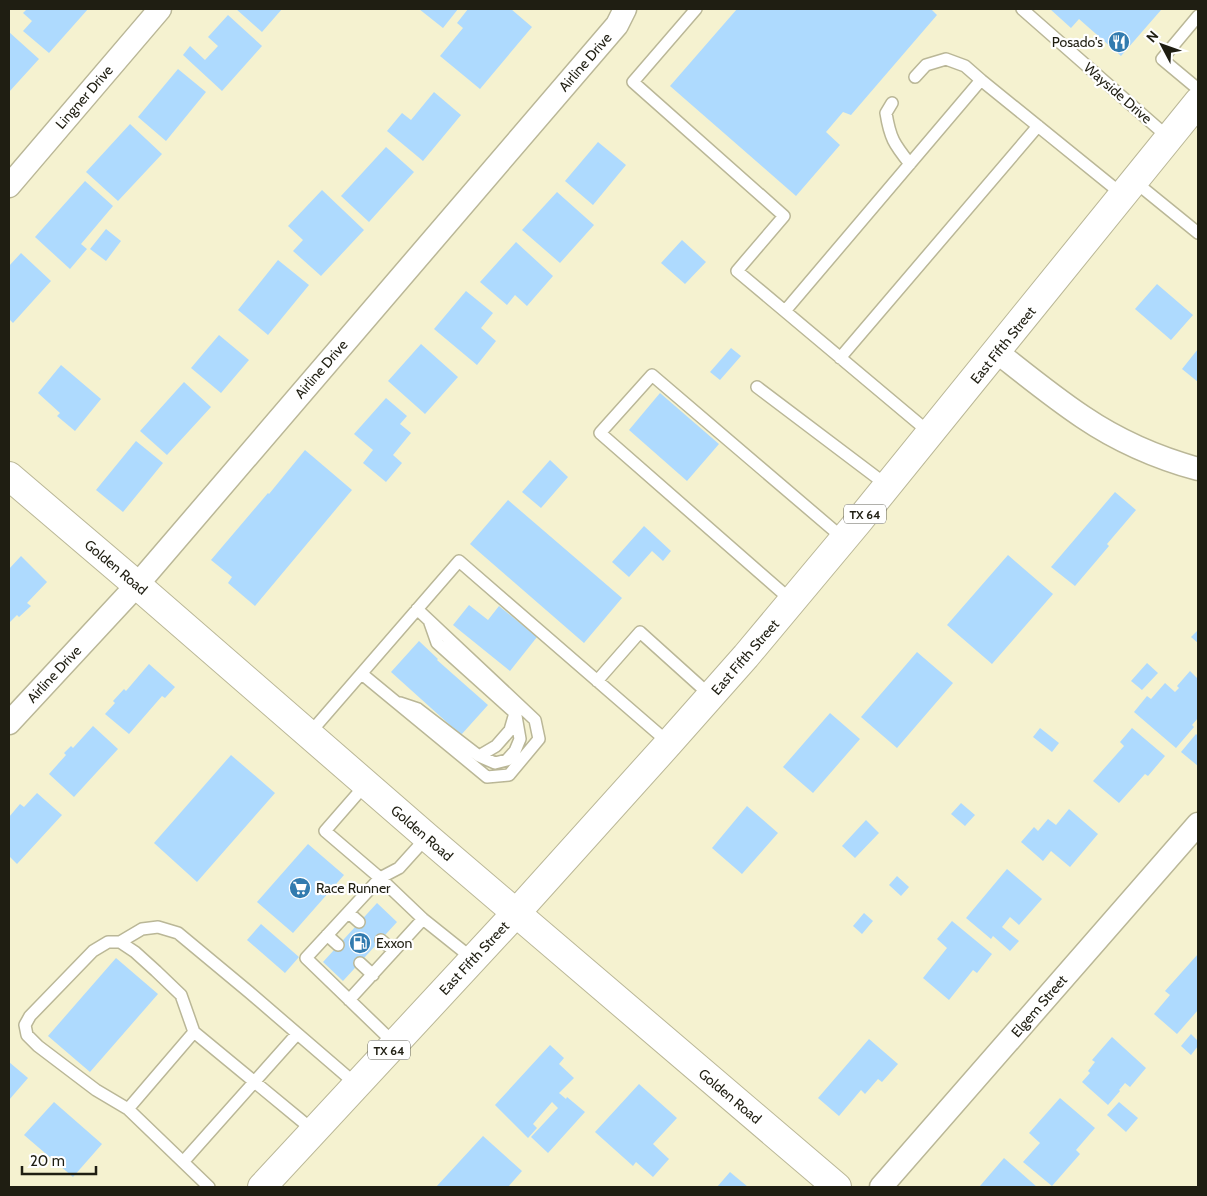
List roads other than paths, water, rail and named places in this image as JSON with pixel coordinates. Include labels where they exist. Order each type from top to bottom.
[{"type":"main road","name":"East Fifth Street","points":[[262,1187],[516,913],[711,696],[888,486],[1198,102]]},
{"type":"main road","name":"Golden Road","points":[[9,476],[426,837],[837,1187]]},
{"type":"street","name":"Lingner Drive","points":[[9,186],[160,9]]},
{"type":"street","name":"Airline Drive","points":[[9,723],[136,584],[617,25],[625,9]]},
{"type":"street","points":[[997,352],[1084,418],[1134,445],[1198,468]]},
{"type":"street","name":"Elgem Street","points":[[880,1187],[1198,824]]},
{"type":"lane","points":[[696,9],[633,82],[784,216],[737,271],[930,434]]},
{"type":"lane","name":"Wayside Drive","points":[[1022,9],[1169,138]]},
{"type":"lane","points":[[1198,16],[1162,59],[1198,89]]},
{"type":"lane","points":[[915,77],[926,65],[946,59],[965,66],[1038,126],[1198,233]]},
{"type":"lane","points":[[785,311],[981,80]]},
{"type":"lane","points":[[892,103],[886,113],[888,130],[895,146],[910,164]]},
{"type":"lane","points":[[840,358],[1038,126]]},
{"type":"lane","points":[[792,601],[600,433],[652,375],[844,539]]},
{"type":"lane","points":[[757,387],[888,486]]},
{"type":"lane","points":[[309,734],[459,561],[669,743]]},
{"type":"lane","points":[[362,674],[487,777],[509,775],[539,739],[535,720],[417,609]]},
{"type":"lane","points":[[393,701],[418,709],[479,756],[495,763],[508,760],[516,751],[520,740],[515,713],[437,643],[430,621]]},
{"type":"lane","points":[[597,681],[640,632],[711,696]]},
{"type":"lane","points":[[479,756],[496,746],[510,730],[515,713]]},
{"type":"lane","points":[[366,784],[325,831],[380,878],[423,919],[473,959]]},
{"type":"lane","points":[[395,1044],[306,958],[380,878],[399,868],[426,837]]},
{"type":"lane","points":[[349,912],[359,922]]},
{"type":"lane","points":[[349,1000],[423,919]]},
{"type":"lane","points":[[209,1187],[128,1109],[96,1090],[38,1046],[27,1035],[25,1025],[30,1016],[93,951],[108,942],[120,942],[142,929],[158,928],[178,934],[249,992],[356,1085]]},
{"type":"lane","points":[[327,936],[338,945]]},
{"type":"lane","points":[[381,940],[394,951]]},
{"type":"lane","points":[[120,942],[135,952],[181,995],[194,1032],[314,1132]]},
{"type":"lane","points":[[360,963],[372,975]]},
{"type":"lane","points":[[128,1109],[194,1032]]},
{"type":"lane","points":[[183,1162],[298,1034]]},
{"type":"place","name":"Posado's","points":[[1119,42]]},
{"type":"place","name":"Race Runner","points":[[300,888]]},
{"type":"place","name":"Exxon","points":[[360,943]]}]
